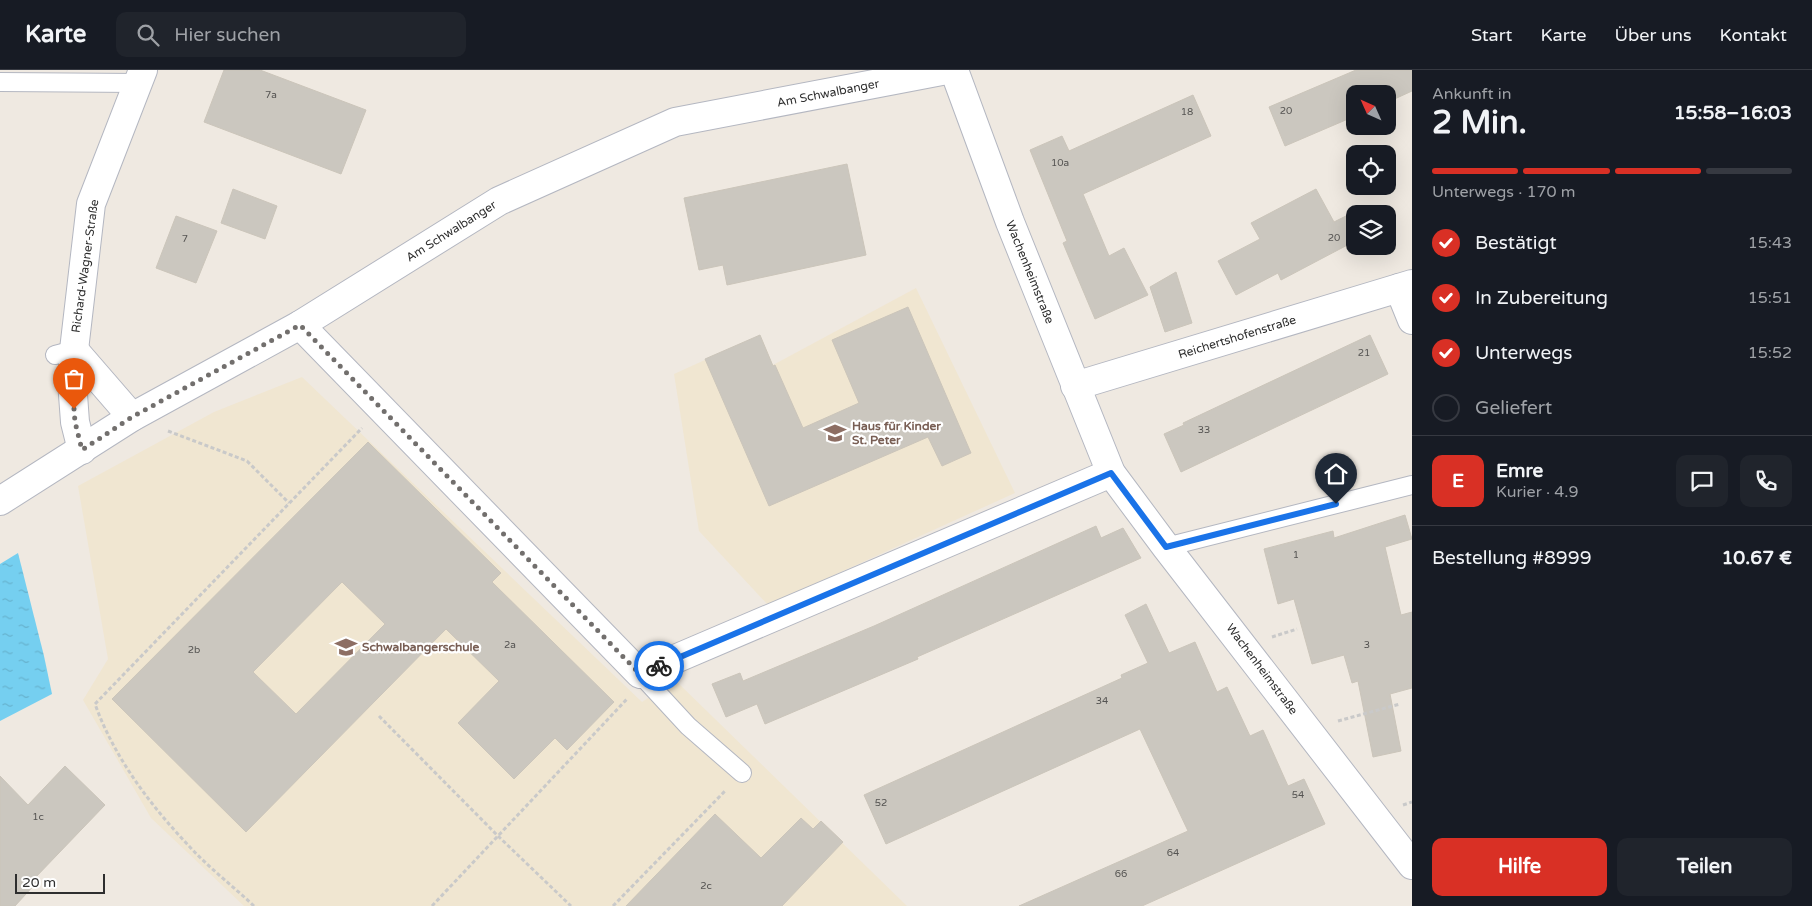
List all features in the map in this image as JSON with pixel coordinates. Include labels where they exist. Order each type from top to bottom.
[{"type":"street","name":"Am Schwalbanger","points":[[0,501],[132,417],[300,325],[499,201],[675,122],[947,70]]},
{"type":"street","name":"Wachenheimstraße","points":[[954,70],[1010,222],[1111,473],[1412,865]]},
{"type":"street","name":"Richard-Wagner-Straße","points":[[82,450],[75,422],[72,381],[64,353],[92,204],[140,76]]},
{"type":"street","name":"Reichertshofenstraße","points":[[1075,386],[1406,286],[1412,320]]},
{"type":"street","points":[[300,325],[640,674],[1111,473]]},
{"type":"street","name":"Richard-Wagner-Straße","points":[[64,353],[132,417]]},
{"type":"lane","points":[[0,82],[140,76]]},
{"type":"lane","points":[[1166,547],[1412,485]]},
{"type":"lane","points":[[640,674],[688,726],[742,773]]},
{"type":"path","points":[[254,906],[190,847],[142,791],[104,730],[95,704],[382,408]]},
{"type":"path","points":[[132,417],[247,460],[289,503]]},
{"type":"path","points":[[432,906],[627,699],[640,674]]},
{"type":"path","points":[[1307,728],[1400,704]]},
{"type":"path","points":[[380,716],[498,836],[571,906]]},
{"type":"path","points":[[613,906],[742,773]]},
{"type":"shaded area","name":"Haus für Kinder St. Peter","points":[[916,288],[1015,493],[768,605],[699,531],[674,374],[760,335],[773,365]]},
{"type":"shaded area","name":"Schwalbangerschule","points":[[302,377],[642,702],[675,680],[907,906],[244,906],[151,818],[83,700],[108,659],[78,486],[214,412]]},
{"type":"water","points":[[18,553],[52,694],[0,721],[0,564]]},
{"type":"building","points":[[224,70],[260,70],[366,110],[341,174],[204,122]]},
{"type":"building","points":[[1356,70],[1412,70],[1412,91],[1396,98],[1396,85],[1346,85],[1346,120],[1285,146],[1269,107]]},
{"type":"building","points":[[1193,95],[1211,136],[1083,194],[1109,256],[1124,248],[1148,295],[1095,319],[1063,243],[1067,241],[1030,150],[1062,136],[1069,151]]},
{"type":"building","points":[[847,164],[866,255],[727,285],[723,265],[699,270],[684,198]]},
{"type":"building","points":[[233,189],[277,206],[265,239],[221,223]]},
{"type":"building","points":[[1316,189],[1334,222],[1346,216],[1346,246],[1281,280],[1278,273],[1236,295],[1218,261],[1260,239],[1251,223]]},
{"type":"building","points":[[176,216],[217,231],[196,283],[156,268]]},
{"type":"building","points":[[1176,272],[1192,323],[1165,332],[1150,287]]},
{"type":"building","points":[[908,307],[971,453],[942,466],[928,437],[769,506],[705,359],[760,335],[803,428],[859,403],[832,340]]},
{"type":"building","points":[[1370,335],[1388,374],[1181,472],[1164,434],[1184,425],[1183,423]]},
{"type":"building","points":[[368,442],[501,573],[492,582],[614,702],[567,750],[555,738],[514,779],[458,723],[499,681],[446,629],[246,832],[112,699]],"holes":[[[342,582],[385,624],[296,714],[253,672]]]},
{"type":"building","points":[[1405,515],[1412,539],[1385,547],[1401,615],[1412,612],[1412,688],[1390,694],[1401,751],[1373,757],[1358,681],[1352,683],[1344,655],[1312,664],[1294,599],[1278,604],[1264,549],[1333,531],[1334,538]]},
{"type":"building","points":[[1096,526],[1101,538],[1123,528],[1141,558],[917,657],[918,659],[765,724],[757,704],[726,717],[712,684],[740,673],[743,681],[874,626]]},
{"type":"building","points":[[1146,604],[1169,653],[1195,642],[1217,692],[1227,687],[1250,736],[1263,730],[1288,786],[1304,779],[1325,824],[1142,906],[1019,906],[1188,831],[1140,729],[886,844],[864,795],[1122,678],[1121,675],[1148,663],[1125,615]]},
{"type":"building","points":[[65,766],[105,805],[34,879],[37,882],[15,906],[0,906],[0,776],[28,805]]},
{"type":"building","points":[[715,814],[761,858],[801,818],[813,829],[821,821],[843,842],[782,906],[626,906]]},
{"type":"way so far","points":[[74,409],[75,422],[82,450],[132,417],[300,325],[640,674],[659,666]]},
{"type":"place","name":"Haus für Kinder St. Peter","points":[[835,433]]},
{"type":"place","name":"Schwalbangerschule","points":[[346,647]]},
{"type":"route","points":[[659,666],[1111,473],[1166,547],[1336,504]]}]
